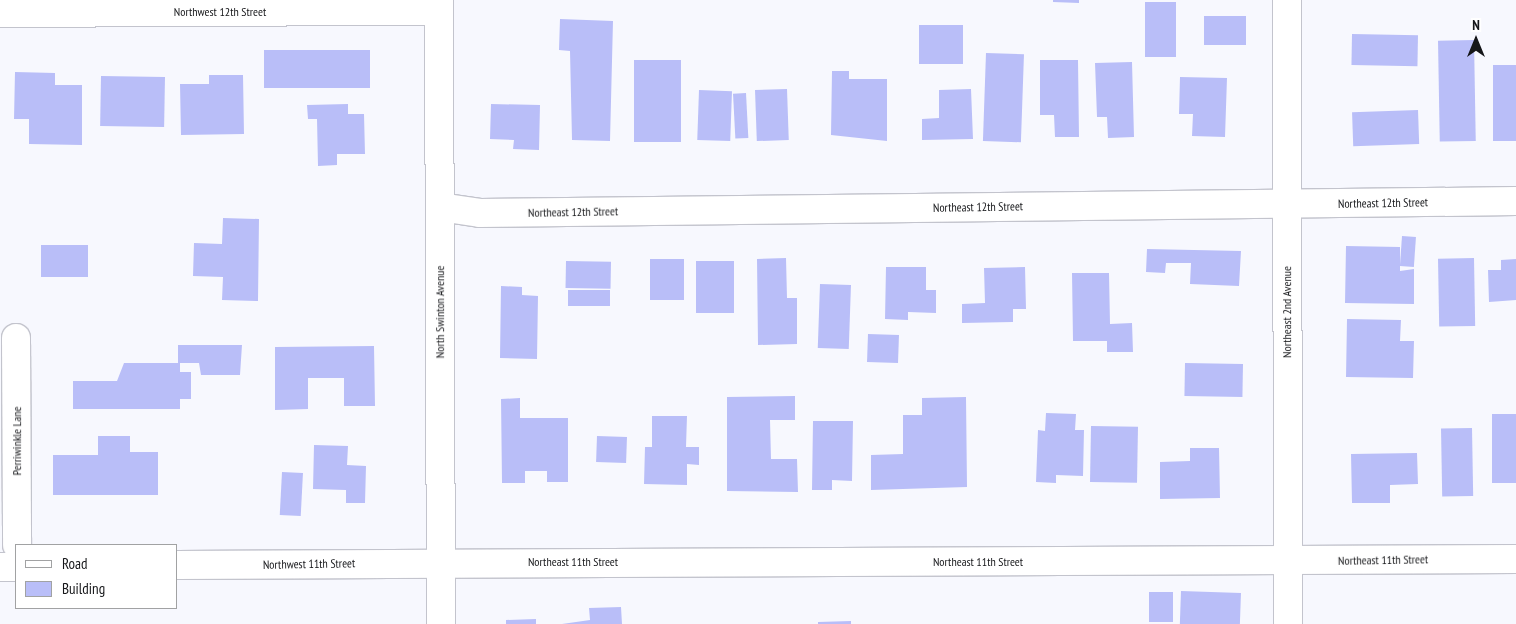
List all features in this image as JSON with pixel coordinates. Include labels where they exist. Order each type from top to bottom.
[{"type":"street","name":"Northeast 2nd Avenue","points":[[1286,0],[1288,624]]},
{"type":"street","name":"Northwest 12th Street","points":[[0,13],[439,5]]},
{"type":"street","name":"North Swinton Avenue","points":[[439,5],[441,624]]},
{"type":"street","name":"Northeast 12th Street","points":[[440,207],[480,212],[1516,202]]},
{"type":"street","name":"Perriwinkle Lane","points":[[16,338],[17,544]]},
{"type":"street","name":"Northeast 11th Street","points":[[441,562],[1288,562],[1516,559]]},
{"type":"street","name":"Northwest 11th Street","points":[[178,565],[441,562]]},
{"type":"street","points":[[0,567],[15,567]]},
{"type":"building","points":[[1053,0],[1079,0],[1079,3],[1053,2]]},
{"type":"building","points":[[1145,2],[1176,2],[1176,57],[1145,57]]},
{"type":"building","points":[[1204,16],[1246,16],[1246,45],[1204,45]]},
{"type":"building","points":[[560,19],[613,21],[610,141],[572,140],[570,51],[559,50]]},
{"type":"building","points":[[919,25],[963,25],[963,64],[919,64]]},
{"type":"building","points":[[1352,34],[1418,35],[1417,66],[1351,65]]},
{"type":"building","points":[[1474,40],[1476,141],[1440,142],[1438,41]]},
{"type":"building","points":[[264,50],[370,50],[370,88],[264,88]]},
{"type":"building","points":[[986,53],[1024,54],[1021,142],[983,141]]},
{"type":"building","points":[[634,60],[681,60],[681,142],[634,142]]},
{"type":"building","points":[[1040,60],[1078,60],[1079,137],[1055,137],[1054,115],[1040,115]]},
{"type":"building","points":[[1132,62],[1134,137],[1108,138],[1107,117],[1097,117],[1095,63]]},
{"type":"building","points":[[1493,65],[1516,65],[1516,141],[1493,141]]},
{"type":"building","points":[[832,71],[849,71],[849,79],[887,79],[887,141],[831,135]]},
{"type":"building","points":[[15,72],[55,73],[55,85],[82,85],[82,145],[29,144],[29,119],[14,119]]},
{"type":"building","points":[[209,75],[243,75],[244,134],[181,135],[180,84],[209,84]]},
{"type":"building","points":[[101,76],[165,77],[164,127],[100,126]]},
{"type":"building","points":[[1180,77],[1227,78],[1225,137],[1192,136],[1193,114],[1179,114]]},
{"type":"building","points":[[787,89],[789,140],[757,141],[755,90]]},
{"type":"building","points":[[971,89],[973,139],[922,140],[922,119],[939,118],[939,90]]},
{"type":"building","points":[[699,90],[732,91],[730,141],[697,140]]},
{"type":"building","points":[[746,93],[748,138],[735,139],[733,94]]},
{"type":"building","points":[[348,104],[348,114],[364,114],[365,154],[337,154],[337,165],[318,166],[317,119],[308,119],[307,105]]},
{"type":"building","points":[[491,104],[540,105],[539,150],[513,149],[514,140],[490,139]]},
{"type":"building","points":[[1418,110],[1419,144],[1353,146],[1352,112]]},
{"type":"building","points":[[223,218],[259,219],[258,301],[222,300],[223,277],[193,276],[194,243],[222,244]]},
{"type":"building","points":[[1402,236],[1416,237],[1414,267],[1400,266]]},
{"type":"building","points":[[41,245],[88,245],[88,277],[41,277]]},
{"type":"building","points":[[1346,246],[1400,247],[1400,271],[1414,269],[1414,304],[1345,303]]},
{"type":"building","points":[[1147,249],[1241,251],[1239,286],[1190,284],[1191,263],[1166,263],[1165,273],[1146,272]]},
{"type":"building","points":[[786,258],[787,298],[797,298],[797,344],[758,345],[757,259]]},
{"type":"building","points":[[1474,258],[1475,326],[1439,327],[1438,259]]},
{"type":"building","points":[[650,259],[684,259],[684,300],[650,300]]},
{"type":"building","points":[[1516,259],[1516,300],[1489,302],[1488,270],[1501,270],[1501,260]]},
{"type":"building","points":[[566,261],[611,262],[611,289],[566,288]]},
{"type":"building","points":[[696,261],[734,261],[734,313],[696,313]]},
{"type":"building","points":[[886,267],[926,267],[926,290],[936,290],[936,313],[908,312],[908,320],[885,319]]},
{"type":"building","points":[[1025,267],[1026,309],[1013,309],[1013,322],[962,323],[962,304],[985,303],[984,268]]},
{"type":"building","points":[[1072,273],[1109,273],[1110,324],[1132,323],[1133,352],[1107,352],[1107,341],[1073,341]]},
{"type":"building","points":[[820,284],[851,285],[849,349],[818,348]]},
{"type":"building","points":[[501,286],[522,287],[522,295],[538,296],[537,359],[500,358]]},
{"type":"building","points":[[568,290],[610,290],[610,306],[568,306]]},
{"type":"building","points":[[1347,319],[1401,320],[1400,341],[1414,341],[1413,378],[1346,377]]},
{"type":"building","points":[[868,334],[899,335],[898,363],[867,362]]},
{"type":"building","points":[[178,345],[242,345],[240,375],[201,375],[199,363],[180,363],[180,372],[191,372],[191,399],[180,399],[180,409],[73,409],[73,381],[117,381],[124,363],[178,363]]},
{"type":"building","points":[[374,346],[375,406],[344,406],[344,378],[308,378],[308,409],[275,410],[275,347]]},
{"type":"building","points":[[1185,363],[1243,364],[1242,397],[1184,396]]},
{"type":"building","points":[[795,396],[795,420],[770,420],[771,459],[797,459],[798,492],[727,491],[727,397]]},
{"type":"building","points":[[966,397],[967,487],[871,490],[871,455],[903,454],[903,415],[922,415],[922,398]]},
{"type":"building","points":[[520,398],[520,418],[568,418],[568,482],[547,482],[547,471],[525,471],[525,483],[502,483],[501,399]]},
{"type":"building","points":[[1046,413],[1076,414],[1075,430],[1084,430],[1083,476],[1056,475],[1056,483],[1036,482],[1038,430],[1045,431]]},
{"type":"building","points":[[1492,414],[1516,414],[1516,483],[1492,483]]},
{"type":"building","points":[[652,416],[687,416],[686,447],[699,447],[699,465],[687,464],[687,485],[644,484],[645,447],[652,447]]},
{"type":"building","points":[[813,421],[853,421],[852,481],[832,480],[832,490],[812,490]]},
{"type":"building","points":[[1091,426],[1138,427],[1137,483],[1090,482]]},
{"type":"building","points":[[1472,428],[1473,496],[1442,497],[1441,429]]},
{"type":"building","points":[[98,436],[130,436],[130,452],[158,452],[158,495],[53,495],[53,455],[98,455]]},
{"type":"building","points":[[597,436],[627,437],[626,463],[596,462]]},
{"type":"building","points":[[314,445],[348,446],[347,465],[366,466],[365,503],[346,503],[346,490],[313,489]]},
{"type":"building","points":[[1190,448],[1219,448],[1220,498],[1160,499],[1160,462],[1190,461]]},
{"type":"building","points":[[1417,453],[1418,484],[1390,485],[1390,503],[1352,503],[1351,454]]},
{"type":"building","points":[[282,472],[303,473],[301,516],[280,515]]},
{"type":"building","points":[[1181,591],[1241,593],[1240,624],[1180,624]]},
{"type":"building","points":[[1149,592],[1173,592],[1173,622],[1149,622]]},
{"type":"building","points":[[621,607],[622,624],[562,624],[590,620],[589,608]]},
{"type":"building","points":[[536,619],[536,624],[506,624],[506,620]]},
{"type":"building","points":[[851,621],[851,624],[818,624],[818,622]]}]
